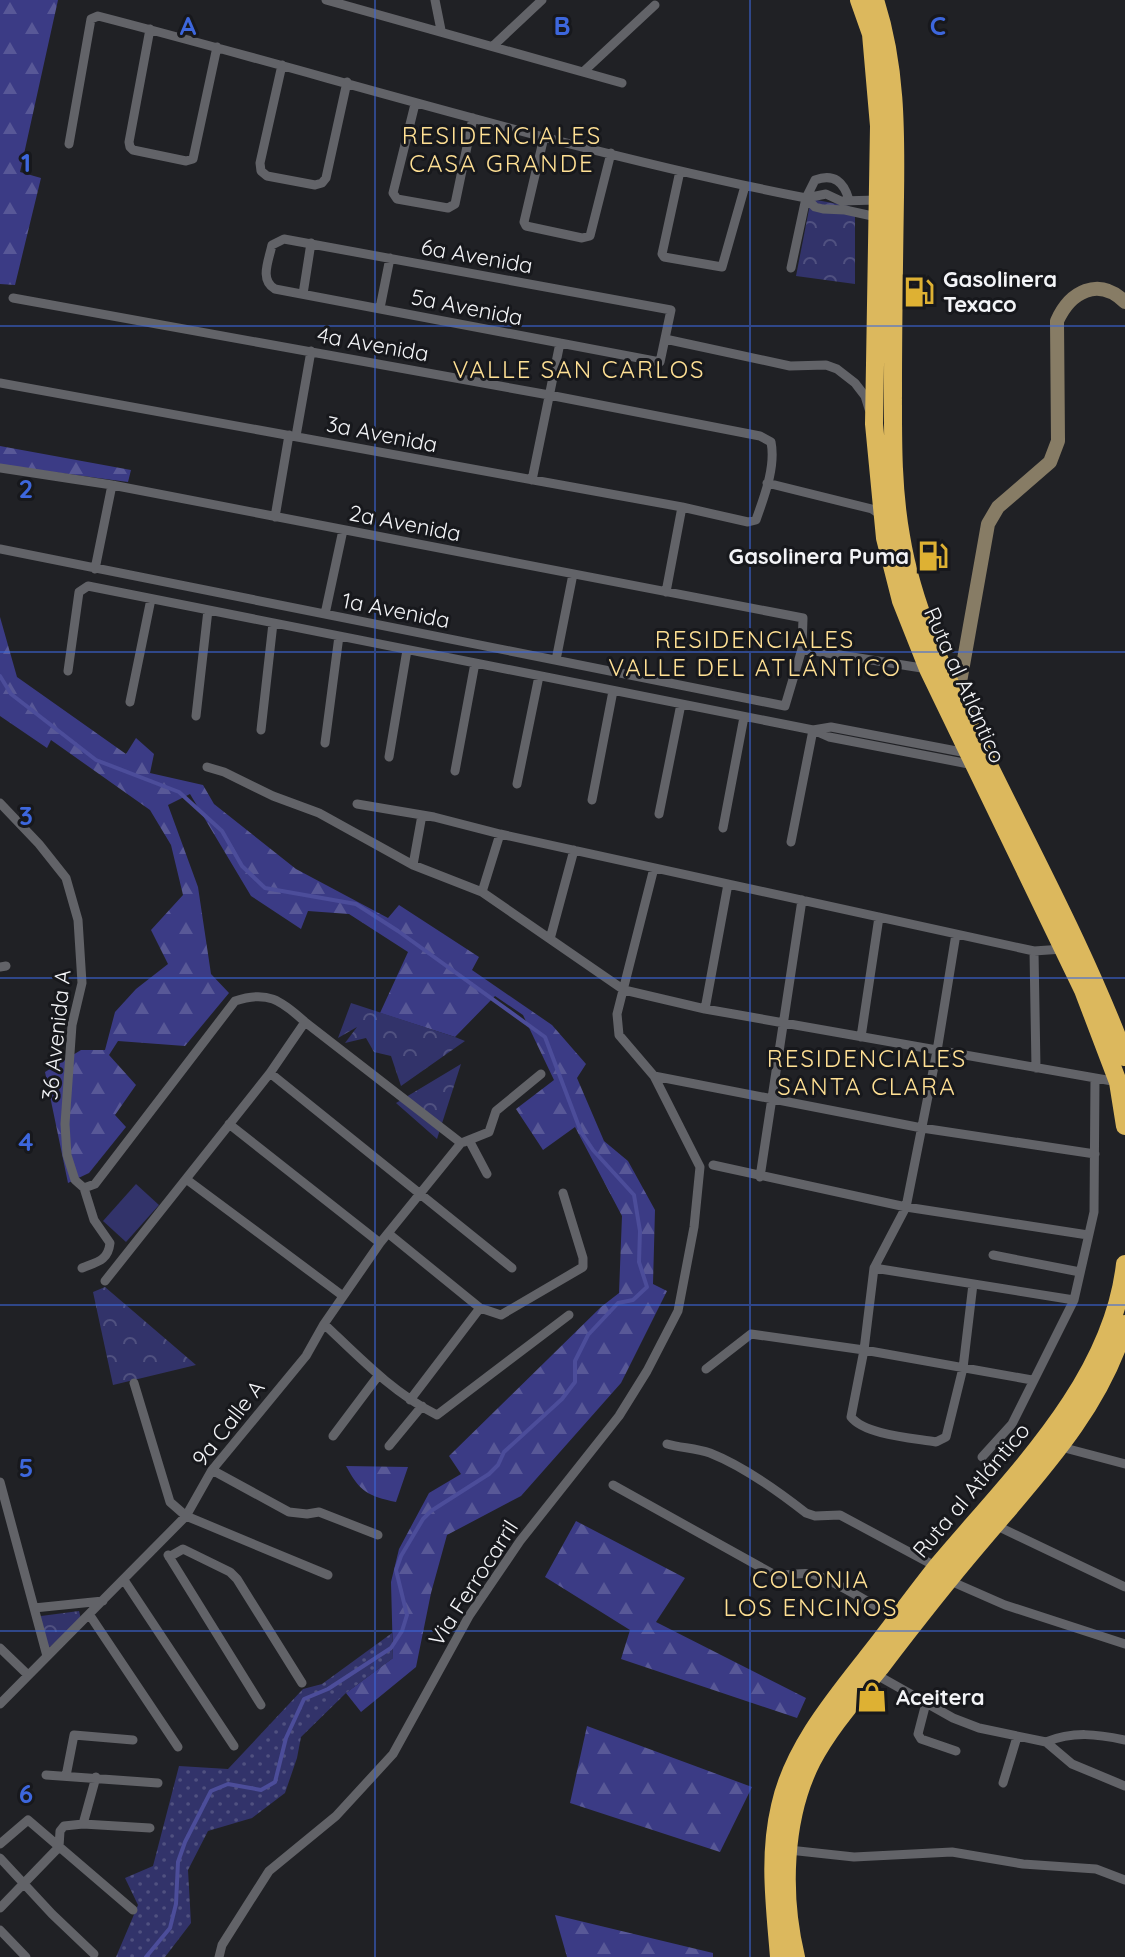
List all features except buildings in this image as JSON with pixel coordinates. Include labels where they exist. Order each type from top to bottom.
[{"type":"highway","name":"Ruta al Atlántico","points":[[859,0],[871,34],[875,66],[879,126],[877,208],[885,249],[893,460],[900,535],[911,580],[926,628],[957,699],[1080,954],[1125,1057]]},
{"type":"highway","name":"Ruta al Atlántico","points":[[875,0],[884,25],[892,72],[896,136],[874,424],[881,515],[901,601],[928,669],[1083,990],[1118,1082],[1125,1126]]},
{"type":"highway","name":"Ruta al Atlántico","points":[[796,1957],[789,1910],[789,1850],[794,1808],[812,1761],[943,1574],[1045,1440],[1077,1391],[1105,1337],[1125,1264]]},
{"type":"highway","name":"Ruta al Atlántico","points":[[779,1957],[772,1860],[780,1804],[800,1755],[829,1706],[898,1619],[995,1525],[1061,1447],[1096,1389],[1125,1324]]},
{"type":"main road","points":[[957,699],[988,524],[998,507],[1050,462],[1058,441],[1057,321],[1074,295],[1088,289],[1118,295],[1125,302]]},
{"type":"street","points":[[326,0],[622,83]]},
{"type":"street","points":[[435,0],[441,30]]},
{"type":"street","points":[[493,46],[542,0]]},
{"type":"street","points":[[583,72],[655,5]]},
{"type":"street","points":[[69,144],[91,19],[98,16],[347,82],[415,104],[680,171],[806,198],[826,194],[844,203],[877,208]]},
{"type":"street","points":[[150,29],[129,142],[133,150],[186,161],[193,159],[217,47]]},
{"type":"street","points":[[282,65],[260,163],[261,171],[267,176],[315,185],[322,183],[326,178],[347,82]]},
{"type":"street","points":[[415,104],[393,193],[397,199],[448,208],[455,204],[473,118]]},
{"type":"street","points":[[544,137],[524,222],[526,226],[582,238],[590,236],[611,153]]},
{"type":"street","points":[[680,171],[662,254],[664,257],[722,267],[745,186]]},
{"type":"street","points":[[791,268],[806,198],[815,180],[831,177],[839,180],[846,189],[844,203]]},
{"type":"street","points":[[806,198],[815,207],[844,203],[877,208]]},
{"type":"street","name":"6a Avenida","points":[[268,285],[265,278],[272,245],[284,239],[671,310],[665,339]]},
{"type":"street","points":[[303,294],[311,243]]},
{"type":"street","points":[[380,308],[390,258]]},
{"type":"street","name":"5a Avenida","points":[[268,285],[275,289],[660,362],[665,339]]},
{"type":"street","name":"4a Avenida","points":[[13,298],[760,436],[771,442],[773,452],[767,483]]},
{"type":"street","points":[[665,339],[790,366],[826,365],[837,369],[855,383],[865,396],[874,424]]},
{"type":"street","points":[[532,480],[560,343]]},
{"type":"street","points":[[275,517],[311,351]]},
{"type":"street","name":"3a Avenida","points":[[0,383],[682,507],[748,522],[756,520],[767,483]]},
{"type":"street","name":"2a Avenida","points":[[0,468],[112,485],[803,618],[802,649]]},
{"type":"street","points":[[767,483],[872,509],[881,515]]},
{"type":"street","points":[[95,569],[112,485]]},
{"type":"street","points":[[666,592],[682,507]]},
{"type":"street","points":[[325,614],[343,530]]},
{"type":"street","name":"1a Avenida","points":[[0,549],[785,706],[802,649]]},
{"type":"street","points":[[556,660],[573,574]]},
{"type":"street","points":[[68,671],[82,589],[88,586],[744,717],[813,730],[831,727],[972,760]]},
{"type":"street","points":[[130,702],[151,599]]},
{"type":"street","points":[[196,716],[208,610]]},
{"type":"street","points":[[261,730],[273,623]]},
{"type":"street","points":[[325,743],[339,636]]},
{"type":"street","points":[[802,649],[928,669]]},
{"type":"street","points":[[389,757],[407,650]]},
{"type":"street","points":[[455,771],[475,663]]},
{"type":"street","points":[[517,784],[539,676]]},
{"type":"street","points":[[592,800],[613,691]]},
{"type":"street","points":[[659,814],[681,704]]},
{"type":"street","points":[[723,828],[744,717]]},
{"type":"street","points":[[791,842],[813,730]]},
{"type":"street","points":[[207,767],[319,813],[413,865],[482,892],[624,990],[705,1009],[1118,1082]]},
{"type":"street","name":"36 Avenida A","points":[[0,803],[66,878],[78,920],[82,983],[72,1025],[65,1124],[67,1155],[75,1180],[84,1188],[94,1220],[110,1243],[109,1253],[101,1262],[82,1268]]},
{"type":"street","points":[[357,804],[422,815],[1034,951],[1063,949]]},
{"type":"street","points":[[413,865],[422,815]]},
{"type":"street","points":[[482,892],[500,834]]},
{"type":"street","points":[[550,939],[574,850]]},
{"type":"street","name":"Via Ferrocarril","points":[[219,1957],[222,1945],[269,1871],[336,1816],[393,1754],[478,1603],[520,1541],[619,1416],[678,1311],[694,1227],[700,1167],[654,1076],[619,1035],[617,1014],[654,868]]},
{"type":"street","points":[[705,1009],[728,884]]},
{"type":"street","points":[[760,1177],[802,900]]},
{"type":"street","points":[[861,1037],[879,917]]},
{"type":"street","points":[[956,934],[906,1207],[874,1268],[864,1350],[851,1417],[853,1421],[866,1429],[936,1442],[946,1437],[963,1368],[973,1284]]},
{"type":"street","points":[[1034,951],[1036,1068]]},
{"type":"street","points":[[84,1188],[95,1184],[235,1001],[266,995],[295,1012],[465,1142],[487,1174]]},
{"type":"street","points":[[105,1281],[270,1073],[305,1022]]},
{"type":"street","points":[[270,1073],[512,1268]]},
{"type":"street","name":"9a Calle A","points":[[0,1704],[186,1516],[212,1470],[306,1356],[324,1324],[380,1243],[465,1142],[489,1132],[496,1111],[541,1074]]},
{"type":"street","points":[[654,1076],[922,1128],[1095,1154]]},
{"type":"street","points":[[982,1457],[1012,1424],[1074,1300],[1094,1212],[1095,1078]]},
{"type":"street","points":[[229,1124],[380,1243]]},
{"type":"street","points":[[713,1165],[906,1207],[1088,1235]]},
{"type":"street","points":[[186,1179],[343,1296]]},
{"type":"street","points":[[389,1234],[480,1308],[499,1315],[583,1267],[563,1193]]},
{"type":"street","points":[[993,1255],[1080,1272]]},
{"type":"street","points":[[874,1268],[1074,1300]]},
{"type":"street","points":[[410,1400],[480,1308]]},
{"type":"street","points":[[324,1324],[378,1376],[410,1400],[439,1414],[569,1315]]},
{"type":"street","points":[[706,1369],[751,1334],[864,1350],[1032,1380]]},
{"type":"street","points":[[333,1436],[378,1376]]},
{"type":"street","points":[[134,1383],[170,1502],[186,1516],[328,1575]]},
{"type":"street","points":[[389,1446],[422,1406]]},
{"type":"street","points":[[667,1444],[713,1455],[747,1473],[806,1513],[815,1516],[840,1515],[943,1574],[1005,1605],[1125,1644]]},
{"type":"street","points":[[1061,1447],[1125,1464]]},
{"type":"street","points":[[212,1470],[289,1512],[319,1512],[378,1535]]},
{"type":"street","points":[[0,1482],[47,1656]]},
{"type":"street","points":[[613,1485],[773,1574],[785,1577],[799,1573],[819,1576],[898,1619]]},
{"type":"street","points":[[995,1525],[1125,1587]]},
{"type":"street","points":[[159,1545],[261,1705]]},
{"type":"street","points":[[169,1557],[183,1549],[230,1572],[302,1683]]},
{"type":"street","points":[[124,1580],[234,1746]]},
{"type":"street","points":[[34,1608],[103,1601]]},
{"type":"street","points":[[89,1614],[178,1747]]},
{"type":"street","points":[[0,1648],[28,1675]]},
{"type":"street","points":[[875,1674],[953,1718],[1017,1737],[1046,1742],[1072,1764],[1125,1786]]},
{"type":"street","points":[[926,1703],[918,1734],[921,1739],[956,1751]]},
{"type":"street","points":[[1046,1742],[1064,1735],[1085,1734],[1125,1740]]},
{"type":"street","points":[[66,1776],[74,1735],[133,1740]]},
{"type":"street","points":[[1003,1783],[1017,1737]]},
{"type":"street","points":[[46,1775],[158,1783]]},
{"type":"street","points":[[83,1824],[96,1777]]},
{"type":"street","points":[[0,1844],[27,1819],[133,1910]]},
{"type":"street","points":[[0,1908],[59,1847],[60,1831],[64,1826],[83,1824],[150,1828]]},
{"type":"street","points":[[789,1850],[854,1857],[952,1852],[1023,1864],[1096,1869],[1125,1880]]},
{"type":"street","points":[[0,1858],[94,1954]]},
{"type":"street","points":[[0,1930],[26,1957]]},
{"type":"green space","points":[[0,0],[58,0],[20,172],[41,178],[15,285],[0,284]]},
{"type":"green space","points":[[811,199],[849,206],[855,211],[855,284],[796,276]]},
{"type":"green space","points":[[0,446],[131,470],[128,482],[0,465]]},
{"type":"green space","points":[[0,617],[17,677],[126,754],[136,738],[154,754],[150,773],[203,785],[214,804],[296,869],[388,918],[399,905],[479,957],[472,970],[552,1025],[586,1064],[577,1078],[604,1141],[628,1161],[655,1210],[653,1284],[667,1291],[621,1383],[521,1496],[447,1535],[416,1667],[361,1712],[346,1693],[393,1658],[391,1582],[399,1549],[429,1493],[461,1474],[449,1456],[619,1293],[622,1216],[575,1127],[543,1150],[516,1109],[554,1080],[523,1015],[495,996],[455,1037],[380,1013],[408,952],[349,914],[308,911],[301,929],[251,896],[190,794],[168,805],[198,887],[211,974],[229,993],[185,1046],[118,1041],[109,1055],[136,1085],[115,1115],[126,1127],[89,1173],[68,1183],[45,1072],[81,1050],[105,1050],[115,1012],[136,989],[168,964],[151,930],[183,895],[171,845],[150,810],[51,740],[47,748],[0,716]]},
{"type":"green space","points":[[351,1003],[465,1041],[401,1086],[391,1056],[374,1052],[366,1038],[345,1043],[357,1027],[338,1038]]},
{"type":"green space","points":[[461,1064],[437,1139],[396,1103]]},
{"type":"green space","points":[[136,1184],[159,1205],[126,1242],[103,1221]]},
{"type":"green space","points":[[105,1287],[196,1365],[113,1385],[93,1292]]},
{"type":"green space","points":[[346,1466],[408,1467],[396,1502],[366,1492]]},
{"type":"green space","points":[[576,1521],[685,1578],[656,1622],[806,1698],[797,1718],[621,1659],[630,1630],[545,1577]]},
{"type":"green space","points":[[79,1611],[81,1619],[50,1647],[47,1646],[39,1619],[41,1616]]},
{"type":"green space","points":[[392,1633],[393,1658],[346,1693],[301,1737],[285,1793],[252,1818],[208,1831],[188,1870],[191,1923],[165,1957],[116,1957],[138,1905],[125,1878],[153,1866],[179,1766],[228,1769],[303,1689],[322,1684]]},
{"type":"green space","points":[[587,1726],[752,1787],[720,1852],[570,1803]]},
{"type":"green space","points":[[555,1915],[713,1953],[713,1957],[567,1957]]},
{"type":"waterway","points":[[0,676],[11,694],[96,760],[179,792],[222,831],[242,866],[265,888],[356,904],[545,1037],[581,1132],[593,1150],[634,1195],[640,1231],[639,1262],[647,1287],[633,1300],[618,1303],[588,1335],[575,1361],[575,1382],[562,1399],[504,1452],[489,1474],[423,1519],[396,1570],[407,1615],[402,1631],[391,1648],[328,1689],[304,1699],[286,1738],[275,1782],[261,1790],[228,1784],[211,1791],[178,1862],[176,1904],[170,1928],[146,1957]]},
{"type":"place","name":"Gasolinera Texaco","points":[[919,292]]},
{"type":"place","name":"Gasolinera Puma","points":[[933,556]]},
{"type":"place","name":"Aceitera","points":[[872,1697]]},
{"type":"district","name":"RESIDENCIALES CASA GRANDE","points":[[502,150]]},
{"type":"district","name":"VALLE SAN CARLOS","points":[[579,370]]},
{"type":"district","name":"RESIDENCIALES VALLE DEL ATLÁNTICO","points":[[755,654]]},
{"type":"district","name":"RESIDENCIALES SANTA CLARA","points":[[867,1073]]},
{"type":"district","name":"COLONIA LOS ENCINOS","points":[[811,1594]]}]
